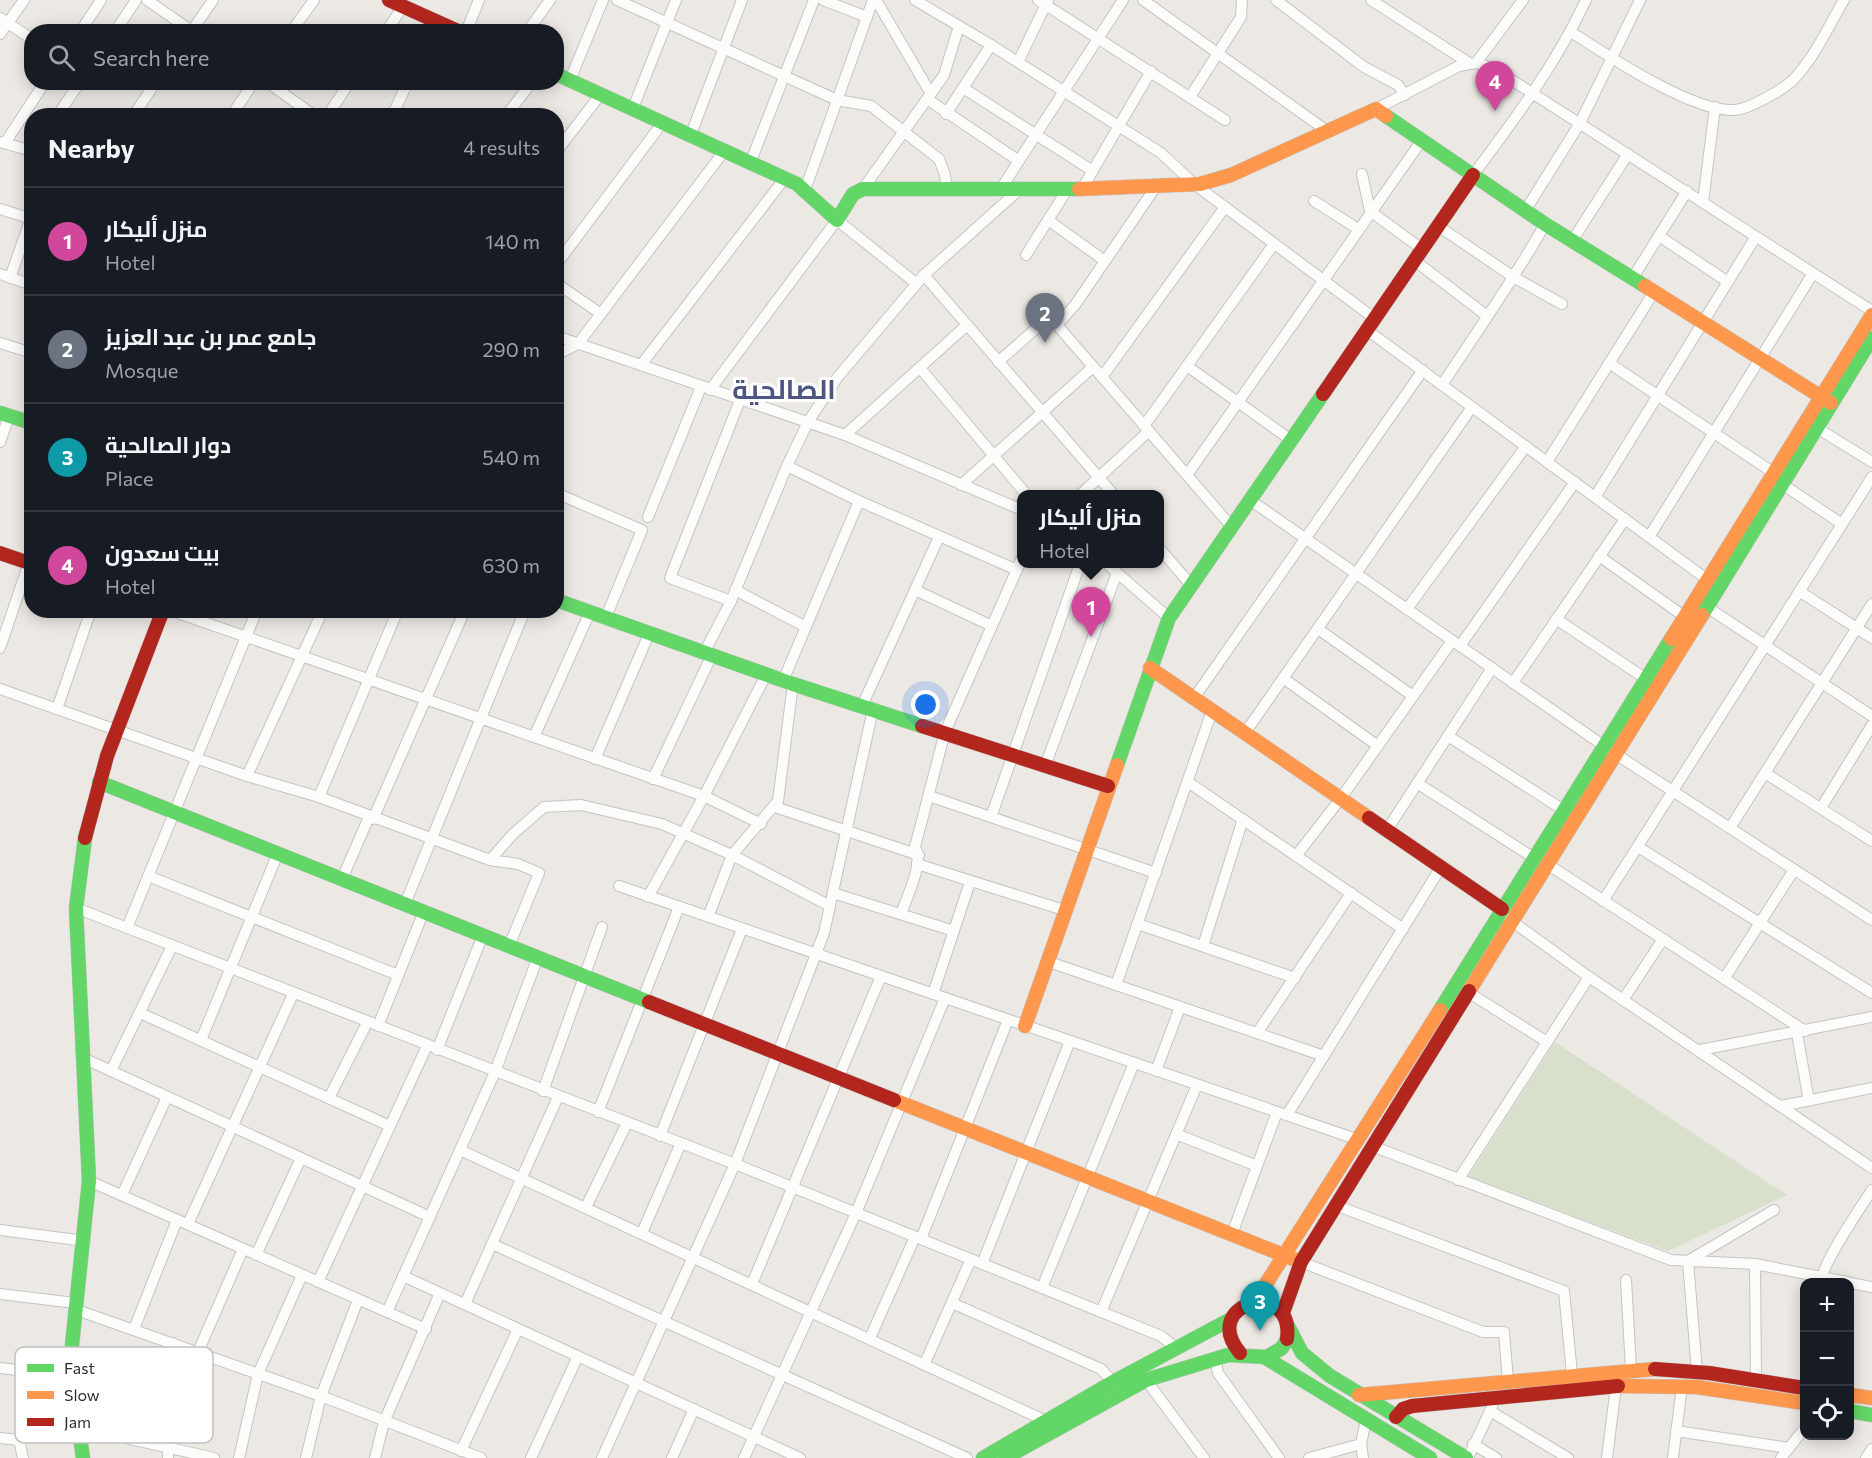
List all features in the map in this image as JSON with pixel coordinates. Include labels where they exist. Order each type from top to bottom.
[{"type":"street","points":[[0,34],[4,21],[24,0]]},
{"type":"street","points":[[85,24],[101,0]]},
{"type":"street","points":[[120,24],[136,0]]},
{"type":"street","points":[[147,0],[182,24]]},
{"type":"street","points":[[197,24],[213,0]]},
{"type":"street","points":[[297,24],[314,0]]},
{"type":"street","points":[[469,24],[479,0]]},
{"type":"street","points":[[533,24],[550,0]]},
{"type":"street","points":[[570,81],[603,0]]},
{"type":"street","points":[[617,0],[724,46],[837,100],[871,106],[939,159],[945,175],[947,190]]},
{"type":"street","points":[[633,108],[676,0]]},
{"type":"street","points":[[691,134],[742,0]]},
{"type":"street","points":[[751,161],[814,0]]},
{"type":"street","points":[[823,0],[867,17]]},
{"type":"street","points":[[805,190],[875,0]]},
{"type":"street","points":[[875,0],[929,97],[946,114],[1019,161]]},
{"type":"street","points":[[915,0],[991,45],[1161,153],[1194,184],[1322,281],[1442,385],[1713,584]]},
{"type":"street","points":[[1000,190],[1123,0]]},
{"type":"street","points":[[1143,0],[1327,131]]},
{"type":"street","points":[[1190,97],[1241,17],[1242,0]]},
{"type":"street","points":[[1276,0],[1364,67],[1398,86],[1405,94]]},
{"type":"street","points":[[1255,1301],[1468,992],[1512,923],[1611,751],[1646,679],[1685,617],[1713,584],[1826,400],[1872,313],[1755,238],[1687,190],[1493,68],[1472,63],[1371,0]]},
{"type":"street","points":[[863,189],[1067,190],[1207,183],[1232,175],[1472,63],[1523,0]]},
{"type":"street","points":[[1025,1026],[1089,851],[1108,786],[1169,618],[1190,584],[1473,175],[1533,94],[1571,32],[1586,0]]},
{"type":"street","points":[[1525,211],[1580,123],[1640,0]]},
{"type":"street","points":[[1571,32],[1657,83],[1715,107],[1736,110],[1776,92],[1791,81],[1808,61],[1844,0]]},
{"type":"street","points":[[388,24],[395,2],[431,24]]},
{"type":"street","points":[[1018,62],[1044,2],[1225,120]]},
{"type":"street","points":[[4,21],[24,34]]},
{"type":"street","points":[[648,517],[705,389],[837,220],[854,194],[863,189],[929,97],[944,75],[958,26]]},
{"type":"street","points":[[946,114],[991,45]]},
{"type":"street","points":[[1082,189],[1151,71]]},
{"type":"street","points":[[564,78],[751,161],[805,190],[837,220],[920,279],[967,326],[1109,490]]},
{"type":"street","points":[[963,88],[1093,171]]},
{"type":"street","points":[[26,108],[39,90]]},
{"type":"street","points":[[62,108],[75,90]]},
{"type":"street","points":[[138,108],[151,90]]},
{"type":"street","points":[[237,108],[249,90]]},
{"type":"street","points":[[278,90],[304,108]]},
{"type":"street","points":[[332,108],[345,90]]},
{"type":"street","points":[[396,108],[404,90]]},
{"type":"street","points":[[512,108],[526,90]]},
{"type":"street","points":[[564,143],[601,94]]},
{"type":"street","points":[[1703,202],[1715,107]]},
{"type":"street","points":[[1376,109],[1545,224],[1826,400]]},
{"type":"street","points":[[24,111],[2,142],[24,149]]},
{"type":"street","points":[[564,254],[663,122]]},
{"type":"street","points":[[1187,475],[1422,140]]},
{"type":"street","points":[[564,351],[578,344],[725,150]]},
{"type":"street","points":[[1572,241],[1628,154]]},
{"type":"street","points":[[1362,174],[1371,211],[1487,316]]},
{"type":"street","points":[[641,365],[785,178]]},
{"type":"street","points":[[1057,325],[1076,306],[1157,185]]},
{"type":"street","points":[[652,778],[731,601],[787,465],[808,422],[837,378],[920,279],[1019,189]]},
{"type":"street","points":[[1026,255],[1067,190]]},
{"type":"street","points":[[1632,279],[1687,190]]},
{"type":"street","points":[[1314,201],[1358,229]]},
{"type":"street","points":[[1102,377],[1225,207]]},
{"type":"street","points":[[0,209],[24,217]]},
{"type":"street","points":[[1048,220],[1105,261]]},
{"type":"street","points":[[1442,385],[1515,278],[1545,224]]},
{"type":"street","points":[[1438,226],[1515,278],[1562,304]]},
{"type":"street","points":[[24,234],[5,276],[24,282]]},
{"type":"street","points":[[1659,236],[1728,282]]},
{"type":"street","points":[[1595,497],[1755,238]]},
{"type":"street","points":[[1087,490],[1100,479],[1146,428],[1274,244]]},
{"type":"street","points":[[1649,537],[1812,275]]},
{"type":"street","points":[[564,289],[601,314]]},
{"type":"street","points":[[1547,462],[1654,292]]},
{"type":"street","points":[[998,362],[1041,324],[1049,322],[1057,325],[1231,526]]},
{"type":"street","points":[[845,435],[967,326]]},
{"type":"street","points":[[1778,478],[1817,428],[1826,400],[1872,338]]},
{"type":"street","points":[[564,339],[845,435],[1017,508]]},
{"type":"street","points":[[0,343],[24,351]]},
{"type":"street","points":[[1609,363],[1659,394],[1842,524]]},
{"type":"street","points":[[1187,366],[1291,440]]},
{"type":"street","points":[[961,485],[1093,367]]},
{"type":"street","points":[[920,368],[1022,490]]},
{"type":"street","points":[[1194,698],[1423,370]]},
{"type":"street","points":[[731,601],[670,578],[740,400]]},
{"type":"street","points":[[1245,733],[1472,407]]},
{"type":"street","points":[[0,442],[4,415],[24,421]]},
{"type":"street","points":[[1817,428],[1872,462]]},
{"type":"street","points":[[1407,609],[1526,446]]},
{"type":"street","points":[[787,465],[859,501],[1017,570],[945,732],[915,847],[918,859],[902,914]]},
{"type":"street","points":[[1603,901],[1872,477]]},
{"type":"street","points":[[1296,856],[1341,798],[1413,696],[1456,643],[1575,482]]},
{"type":"street","points":[[564,496],[642,530],[606,617]]},
{"type":"street","points":[[1250,500],[1611,751],[1872,920]]},
{"type":"street","points":[[708,917],[732,855],[761,824],[778,801],[788,682],[806,627],[859,501]]},
{"type":"street","points":[[1513,683],[1625,519]]},
{"type":"street","points":[[602,1458],[634,1382],[735,1164],[816,954],[830,906],[846,831],[867,708],[939,537]]},
{"type":"street","points":[[0,553],[24,558]]},
{"type":"street","points":[[1164,554],[1190,584]]},
{"type":"street","points":[[1599,556],[1685,617]]},
{"type":"street","points":[[991,817],[1079,568]]},
{"type":"street","points":[[1111,568],[1169,618]]},
{"type":"street","points":[[1046,766],[1117,573]]},
{"type":"street","points":[[0,648],[24,580]]},
{"type":"street","points":[[1231,1319],[1230,1338],[1240,1353],[1252,1359],[1266,1358],[1281,1349],[1287,1338],[1285,1319],[1301,1262],[1335,1205],[1365,1143],[1502,909],[1565,811],[1611,751],[1707,607],[1713,584]]},
{"type":"street","points":[[735,590],[806,627]]},
{"type":"street","points":[[915,590],[992,626]]},
{"type":"street","points":[[1799,591],[1872,638]]},
{"type":"street","points":[[564,603],[766,675],[1108,786]]},
{"type":"street","points":[[1730,828],[1872,604]]},
{"type":"street","points":[[1707,607],[1872,716]]},
{"type":"street","points":[[534,737],[590,612]]},
{"type":"street","points":[[57,709],[89,618]]},
{"type":"street","points":[[73,1347],[75,1306],[85,1241],[89,1181],[85,1059],[76,908],[81,847],[116,729],[160,618]]},
{"type":"street","points":[[192,618],[704,796],[761,824]]},
{"type":"street","points":[[127,928],[254,618]]},
{"type":"street","points":[[247,776],[319,618]]},
{"type":"street","points":[[319,797],[395,618]]},
{"type":"street","points":[[342,879],[426,700],[462,618]]},
{"type":"street","points":[[405,904],[522,618]]},
{"type":"street","points":[[1556,619],[1646,679]]},
{"type":"street","points":[[1318,629],[1413,696]]},
{"type":"street","points":[[595,759],[649,634]]},
{"type":"street","points":[[1150,668],[1502,909],[1512,923],[1589,977],[1872,1168]]},
{"type":"street","points":[[1387,830],[1492,668]]},
{"type":"street","points":[[648,897],[704,796],[766,675]]},
{"type":"street","points":[[1283,678],[1378,746]]},
{"type":"street","points":[[0,689],[247,776],[319,797],[431,840],[490,860],[518,864],[539,873],[509,946]]},
{"type":"street","points":[[1116,985],[1212,711]]},
{"type":"street","points":[[1821,808],[1872,725]]},
{"type":"street","points":[[1448,736],[1565,811]]},
{"type":"street","points":[[1765,773],[1872,840]]},
{"type":"street","points":[[99,782],[1301,1262],[1483,1332],[1504,1332],[1508,1381]]},
{"type":"street","points":[[1188,782],[1403,929]]},
{"type":"street","points":[[1418,783],[1534,858]]},
{"type":"street","points":[[929,796],[1156,873]]},
{"type":"street","points":[[490,860],[513,834],[544,807],[581,805],[654,820],[732,855],[830,906]]},
{"type":"street","points":[[775,807],[846,831],[970,882],[1067,911]]},
{"type":"street","points":[[1203,946],[1243,819]]},
{"type":"street","points":[[1638,847],[1872,993]]},
{"type":"street","points":[[201,1040],[278,853]]},
{"type":"street","points":[[1547,864],[1799,1029],[1809,1101]]},
{"type":"street","points":[[1232,1234],[1257,1166],[1282,1114],[1324,1056],[1441,867]]},
{"type":"street","points":[[1724,979],[1794,870]]},
{"type":"street","points":[[148,876],[398,975]]},
{"type":"street","points":[[933,994],[970,882]]},
{"type":"street","points":[[619,886],[1365,1143],[1671,1260],[1755,1264],[1813,1278]]},
{"type":"street","points":[[833,893],[954,931]]},
{"type":"street","points":[[1257,1033],[1351,893]]},
{"type":"street","points":[[598,1112],[680,907]]},
{"type":"street","points":[[76,908],[735,1164],[1161,1336],[1177,1349]]},
{"type":"street","points":[[329,1098],[398,975],[424,911]]},
{"type":"street","points":[[1138,924],[1295,978]]},
{"type":"street","points":[[543,1091],[602,927]]},
{"type":"street","points":[[660,1136],[742,929]]},
{"type":"street","points":[[318,1282],[390,1126],[432,1048],[483,935]]},
{"type":"street","points":[[1623,1000],[1663,939]]},
{"type":"street","points":[[111,1071],[172,946]]},
{"type":"street","points":[[387,1312],[495,1072],[538,957]]},
{"type":"street","points":[[1049,962],[1324,1056]]},
{"type":"street","points":[[752,1284],[881,976]]},
{"type":"street","points":[[1458,1180],[1589,977]]},
{"type":"street","points":[[1468,992],[1547,1042]]},
{"type":"street","points":[[134,1329],[183,1222],[233,1127],[293,994]]},
{"type":"street","points":[[744,1458],[856,1213],[945,998]]},
{"type":"street","points":[[1156,1071],[1180,1007]]},
{"type":"street","points":[[140,1013],[390,1126]]},
{"type":"street","points":[[1700,1050],[1799,1029],[1872,1017]]},
{"type":"street","points":[[870,1338],[918,1238],[1008,1020]]},
{"type":"street","points":[[982,1264],[1070,1041]]},
{"type":"street","points":[[85,1059],[429,1217]]},
{"type":"street","points":[[1042,1288],[1134,1063]]},
{"type":"street","points":[[1101,1312],[1197,1085]]},
{"type":"street","points":[[1781,1106],[1872,1088]]},
{"type":"street","points":[[122,1196],[167,1097]]},
{"type":"street","points":[[465,1304],[558,1097]]},
{"type":"street","points":[[586,1207],[627,1123]]},
{"type":"street","points":[[1176,1134],[1257,1166]]},
{"type":"street","points":[[642,1233],[681,1143]]},
{"type":"street","points":[[460,1150],[812,1310],[1046,1421]]},
{"type":"street","points":[[256,1255],[301,1158]]},
{"type":"street","points":[[89,1181],[426,1329]]},
{"type":"street","points":[[1822,1278],[1847,1228],[1872,1190]]},
{"type":"street","points":[[1335,1205],[1564,1291],[1572,1374]]},
{"type":"street","points":[[1688,1261],[1774,1210]]},
{"type":"street","points":[[0,1230],[85,1241]]},
{"type":"street","points":[[492,1244],[783,1373],[967,1458]]},
{"type":"street","points":[[200,1347],[243,1249]]},
{"type":"street","points":[[925,1363],[971,1259]]},
{"type":"street","points":[[1688,1261],[1697,1372]]},
{"type":"street","points":[[1755,1264],[1756,1380]]},
{"type":"street","points":[[239,1458],[258,1374],[302,1275]]},
{"type":"street","points":[[403,1276],[800,1458]]},
{"type":"street","points":[[1626,1280],[1631,1369]]},
{"type":"street","points":[[1854,1284],[1872,1287]]},
{"type":"street","points":[[375,1458],[384,1422],[440,1293]]},
{"type":"street","points":[[0,1294],[75,1306],[184,1347]]},
{"type":"street","points":[[306,1458],[321,1396],[358,1300]]},
{"type":"street","points":[[983,1458],[1113,1382],[1231,1319],[1240,1307],[1255,1301],[1271,1303],[1285,1319],[1298,1348],[1309,1360],[1359,1395],[1467,1458],[1493,1405],[1494,1382]]},
{"type":"street","points":[[952,1304],[1101,1369],[1113,1382]]},
{"type":"street","points":[[461,1451],[518,1329]]},
{"type":"street","points":[[173,1343],[173,1347]]},
{"type":"street","points":[[1005,1458],[1146,1380],[1215,1358],[1240,1353]]},
{"type":"street","points":[[531,1458],[578,1356]]},
{"type":"street","points":[[213,1358],[321,1396],[481,1458]]},
{"type":"street","points":[[1215,1358],[1218,1373],[1279,1458]]},
{"type":"street","points":[[1266,1358],[1430,1458]]},
{"type":"street","points":[[0,1368],[15,1370]]},
{"type":"street","points":[[1359,1395],[1631,1369],[1697,1372],[1800,1387]]},
{"type":"street","points":[[1146,1380],[1204,1458]]},
{"type":"street","points":[[1396,1417],[1407,1407],[1493,1405],[1616,1386],[1682,1386],[1800,1402]]},
{"type":"street","points":[[1608,1458],[1616,1386]]},
{"type":"street","points":[[1673,1458],[1682,1386]]},
{"type":"street","points":[[1854,1396],[1872,1398]]},
{"type":"street","points":[[1493,1405],[1568,1458]]},
{"type":"street","points":[[672,1458],[694,1409]]},
{"type":"street","points":[[1854,1412],[1872,1415]]},
{"type":"street","points":[[1363,1458],[1361,1444],[1366,1420]]},
{"type":"street","points":[[1676,1431],[1789,1448]]},
{"type":"street","points":[[1781,1458],[1800,1434]]},
{"type":"street","points":[[0,1438],[15,1440]]},
{"type":"street","points":[[20,1443],[23,1458]]},
{"type":"street","points":[[80,1443],[83,1458]]},
{"type":"street","points":[[133,1443],[168,1453],[214,1458]]},
{"type":"street","points":[[1310,1458],[1361,1444]]},
{"type":"street","points":[[1473,1444],[1496,1458]]},
{"type":"street","points":[[1866,1458],[1872,1449]]},
{"type":"green space","points":[[1555,1042],[1787,1195],[1668,1251],[1468,1177]]},
{"type":"traffic: fast","points":[[564,78],[797,184],[837,220],[853,194],[863,189],[1079,189]]},
{"type":"traffic: fast","points":[[1386,116],[1545,224],[1645,286]]},
{"type":"traffic: fast","points":[[1702,615],[1872,338]]},
{"type":"traffic: fast","points":[[1117,765],[1169,618],[1323,394]]},
{"type":"traffic: fast","points":[[0,413],[24,420]]},
{"type":"traffic: fast","points":[[564,603],[793,684],[922,726]]},
{"type":"traffic: fast","points":[[1440,1010],[1671,639]]},
{"type":"traffic: fast","points":[[99,782],[649,1002]]},
{"type":"traffic: fast","points":[[72,1347],[89,1181],[76,908],[85,838]]},
{"type":"traffic: fast","points":[[983,1458],[1113,1382],[1231,1319]]},
{"type":"traffic: fast","points":[[1288,1326],[1302,1353],[1330,1376],[1466,1458]]},
{"type":"traffic: fast","points":[[1005,1458],[1146,1380],[1228,1355],[1267,1357],[1282,1348],[1287,1339]]},
{"type":"traffic: fast","points":[[1266,1358],[1430,1458]]},
{"type":"traffic: fast","points":[[1854,1412],[1872,1415]]},
{"type":"traffic: fast","points":[[81,1443],[83,1458]]},
{"type":"traffic: slow","points":[[1079,189],[1200,184],[1231,175],[1376,109],[1386,116]]},
{"type":"traffic: slow","points":[[1645,286],[1831,403]]},
{"type":"traffic: slow","points":[[1671,639],[1872,315]]},
{"type":"traffic: slow","points":[[1469,991],[1702,615]]},
{"type":"traffic: slow","points":[[1150,668],[1369,818]]},
{"type":"traffic: slow","points":[[1025,1026],[1117,765]]},
{"type":"traffic: slow","points":[[1255,1301],[1440,1010]]},
{"type":"traffic: slow","points":[[894,1100],[1301,1262]]},
{"type":"traffic: slow","points":[[1359,1395],[1655,1369]]},
{"type":"traffic: slow","points":[[1618,1386],[1696,1387],[1800,1402]]},
{"type":"traffic: slow","points":[[1854,1396],[1872,1398]]},
{"type":"traffic: jam","points":[[389,0],[442,24]]},
{"type":"traffic: jam","points":[[1323,394],[1473,175]]},
{"type":"traffic: jam","points":[[0,553],[24,561]]},
{"type":"traffic: jam","points":[[85,838],[107,756],[160,618]]},
{"type":"traffic: jam","points":[[922,726],[1108,786]]},
{"type":"traffic: jam","points":[[1369,818],[1502,909]]},
{"type":"traffic: jam","points":[[1283,1313],[1301,1262],[1469,991]]},
{"type":"traffic: jam","points":[[649,1002],[894,1100]]},
{"type":"traffic: jam","points":[[1240,1353],[1230,1335],[1231,1321],[1239,1310],[1251,1304],[1265,1303],[1277,1308],[1286,1320],[1287,1339]]},
{"type":"traffic: jam","points":[[1655,1369],[1709,1373],[1800,1387]]},
{"type":"traffic: jam","points":[[1396,1417],[1403,1409],[1412,1406],[1618,1386]]},
{"type":"place","name":"بيت سعدون","points":[[1495,111]]},
{"type":"place","name":"جامع عمر بن عبد العزيز","points":[[1045,343]]},
{"type":"place","name":"منزل أليكار","points":[[1091,637]]},
{"type":"place","name":"دوار الصالحية","points":[[1260,1331]]},
{"type":"district","name":"الصالحية","points":[[784,390]]}]
